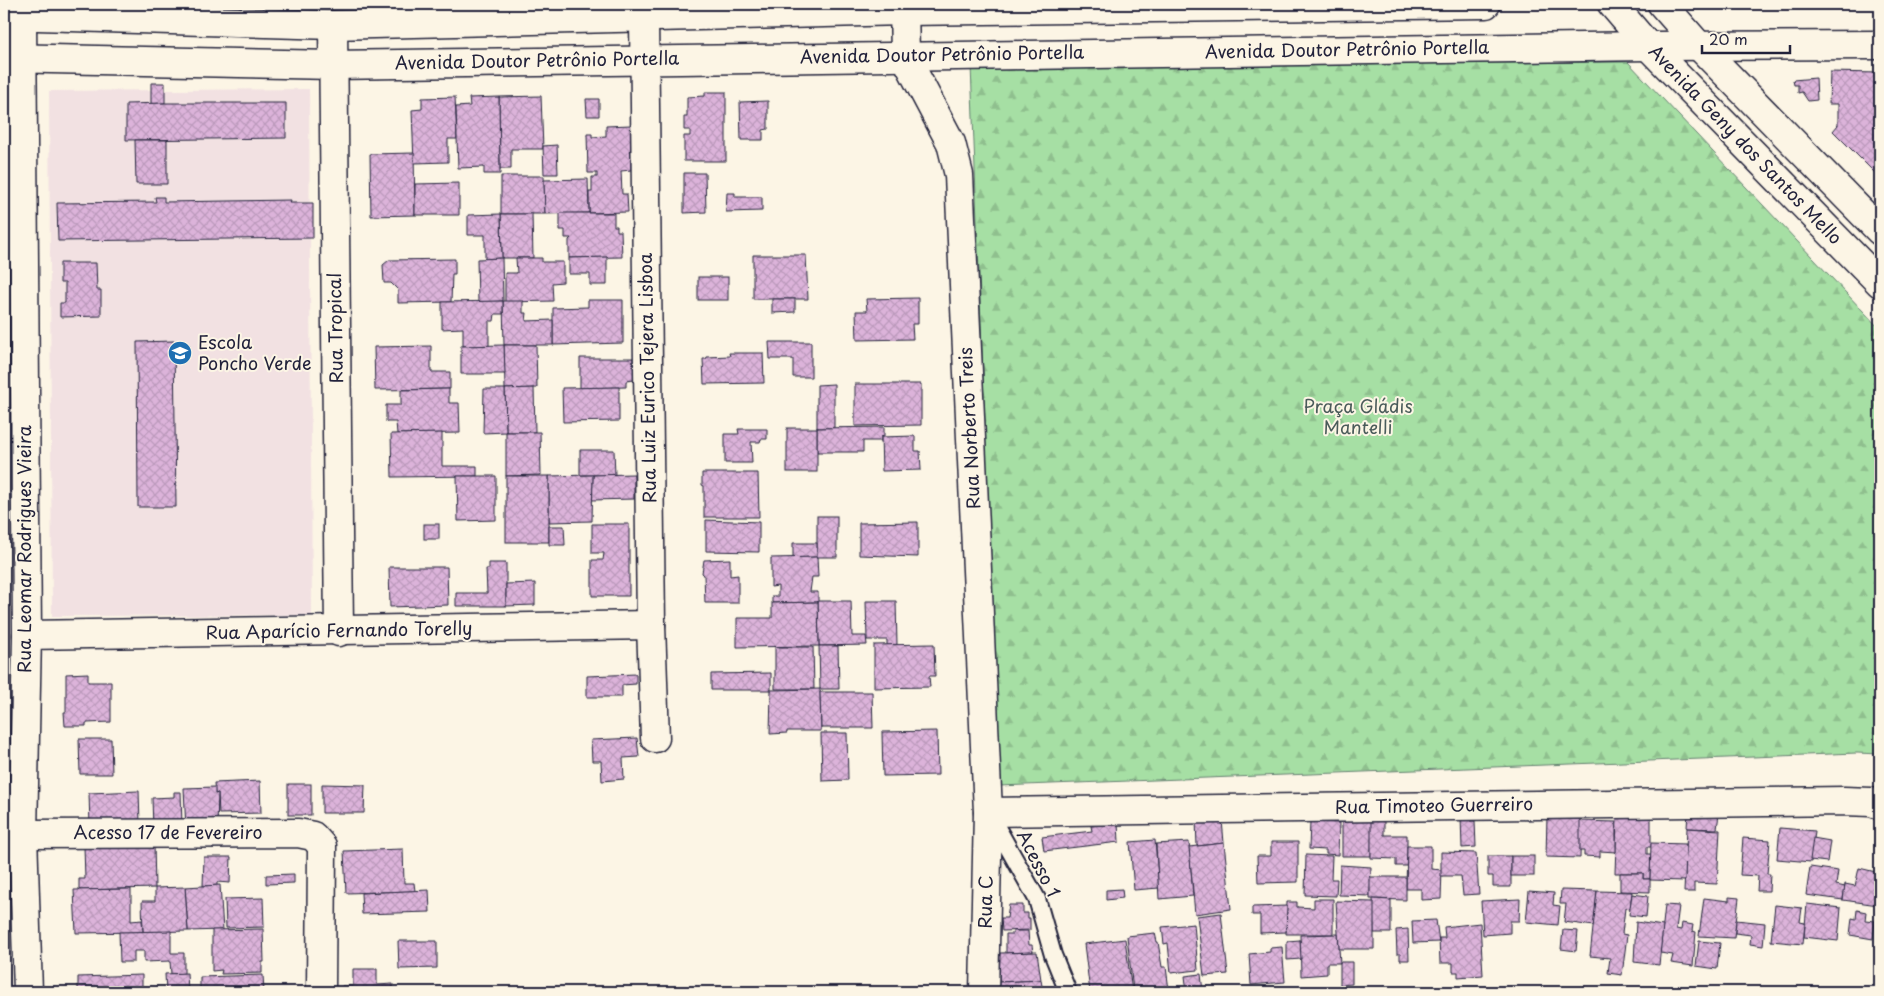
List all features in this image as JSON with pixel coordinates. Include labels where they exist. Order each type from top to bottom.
[{"type":"street","points":[[13,16],[333,25],[644,19],[904,8],[1486,4]]},
{"type":"street","name":"Avenida Geny dos Santos Mello","points":[[1612,4],[1648,46],[1880,283]]},
{"type":"street","name":"Avenida Geny dos Santos Mello","points":[[1662,4],[1698,46],[1880,231]]},
{"type":"street","points":[[904,8],[905,56]]},
{"type":"street","name":"Rua Leomar Rodrigues Vieira","points":[[13,16],[27,635],[23,834],[28,992]]},
{"type":"street","name":"Rua Luiz Eurico Tejera Lisboa","points":[[644,19],[646,59],[651,625],[655,738]]},
{"type":"street","name":"Rua Tropical","points":[[333,25],[339,632]]},
{"type":"street","name":"Avenida Doutor Petrônio Portella","points":[[13,57],[333,65],[1648,46],[1880,45]]},
{"type":"street","name":"Rua Norberto Treis","points":[[905,56],[951,143],[959,175],[988,812]]},
{"type":"street","name":"Rua Aparício Fernando Torelly","points":[[27,635],[339,632],[651,625]]},
{"type":"street","name":"Rua Timoteo Guerreiro","points":[[988,812],[1844,801],[1871,802],[1880,805]]},
{"type":"street","name":"Rua C","points":[[984,992],[988,812]]},
{"type":"street","name":"Acesso 17 de Fevereiro","points":[[23,834],[298,833],[313,836],[322,846],[321,992]]},
{"type":"lane","name":"Acesso 1","points":[[988,812],[1037,899],[1053,955],[1068,992]]},
{"type":"shaded area","name":"Escola Poncho Verde","points":[[309,89],[312,615],[52,616],[49,91]]},
{"type":"green space","name":"Praça Gládis Mantelli","points":[[1628,62],[1880,329],[1880,754],[1857,753],[999,786],[971,66]]},
{"type":"building","points":[[1830,72],[1878,73],[1878,176],[1833,131],[1838,125],[1838,104],[1829,104]]},
{"type":"building","points":[[1816,78],[1817,100],[1808,101],[1802,92],[1798,93],[1798,85],[1794,85],[1793,80]]},
{"type":"building","points":[[1879,79],[1880,133],[1878,133]]},
{"type":"building","points":[[151,83],[165,83],[165,103],[151,104]]},
{"type":"building","points":[[705,92],[726,92],[726,161],[684,161],[684,136],[690,136],[690,130],[684,130],[684,117],[687,117],[687,97],[705,96]]},
{"type":"building","points":[[541,96],[543,149],[511,149],[511,169],[500,169],[499,97]]},
{"type":"building","points":[[455,97],[457,139],[448,139],[448,162],[414,163],[412,110],[422,109],[422,98]]},
{"type":"building","points":[[499,97],[500,174],[484,174],[484,167],[458,168],[456,107],[470,106],[469,98]]},
{"type":"building","points":[[586,99],[599,99],[599,116],[587,116]]},
{"type":"building","points":[[768,101],[768,129],[763,130],[763,140],[741,140],[740,102]]},
{"type":"building","points":[[286,103],[286,138],[126,140],[126,104]]},
{"type":"building","points":[[631,125],[631,170],[621,171],[622,194],[627,194],[628,212],[589,213],[589,192],[592,192],[592,177],[597,177],[597,173],[588,173],[587,134],[592,134],[592,137],[606,136],[606,126]]},
{"type":"building","points":[[135,140],[167,140],[167,184],[136,184]]},
{"type":"building","points":[[557,145],[558,174],[544,174],[543,146]]},
{"type":"building","points":[[414,153],[415,215],[371,216],[370,154]]},
{"type":"building","points":[[684,173],[705,173],[706,212],[684,213]]},
{"type":"building","points":[[501,176],[544,176],[545,214],[501,214]]},
{"type":"building","points":[[588,179],[589,213],[545,214],[544,180]]},
{"type":"building","points":[[459,183],[459,215],[415,215],[415,184]]},
{"type":"building","points":[[727,193],[735,193],[735,197],[762,197],[762,211],[726,212]]},
{"type":"building","points":[[155,197],[164,197],[164,202],[291,200],[290,203],[313,203],[313,238],[58,241],[57,203],[156,202]]},
{"type":"building","points":[[560,213],[614,213],[614,226],[617,226],[617,231],[621,231],[622,257],[569,258],[569,240],[571,238],[565,238],[565,230],[560,230]]},
{"type":"building","points":[[501,214],[532,214],[533,258],[502,258]]},
{"type":"building","points":[[501,214],[502,258],[485,259],[485,235],[468,235],[468,215]]},
{"type":"building","points":[[753,255],[806,255],[808,299],[753,299]]},
{"type":"building","points":[[607,257],[607,285],[590,285],[590,274],[569,274],[569,258]]},
{"type":"building","points":[[502,258],[503,301],[478,302],[477,259]]},
{"type":"building","points":[[516,258],[542,258],[542,262],[563,262],[563,282],[552,283],[553,301],[505,302],[505,273],[517,273]]},
{"type":"building","points":[[455,259],[455,274],[452,274],[451,302],[398,303],[398,290],[391,283],[384,283],[383,265],[389,260]]},
{"type":"building","points":[[60,263],[96,263],[97,290],[101,290],[101,316],[60,317],[60,303],[65,303],[65,283],[60,283]]},
{"type":"building","points":[[698,277],[728,277],[728,300],[698,300]]},
{"type":"building","points":[[918,298],[918,324],[912,324],[913,339],[857,340],[856,311],[867,311],[866,299]]},
{"type":"building","points":[[772,299],[795,299],[795,312],[772,313]]},
{"type":"building","points":[[588,300],[623,300],[623,343],[553,345],[553,308],[588,307]]},
{"type":"building","points":[[503,301],[523,301],[523,313],[527,313],[526,321],[553,320],[553,345],[504,345]]},
{"type":"building","points":[[503,301],[503,314],[495,314],[494,321],[489,321],[489,346],[463,346],[463,328],[442,329],[442,302]]},
{"type":"building","points":[[174,341],[176,507],[138,507],[137,342]]},
{"type":"building","points":[[769,342],[811,342],[811,377],[793,377],[793,359],[770,359]]},
{"type":"building","points":[[504,345],[536,345],[537,388],[505,389]]},
{"type":"building","points":[[504,345],[505,374],[461,374],[461,346]]},
{"type":"building","points":[[431,346],[431,372],[450,372],[450,389],[375,390],[374,347]]},
{"type":"building","points":[[729,353],[763,353],[764,383],[704,384],[703,359],[707,357],[730,356]]},
{"type":"building","points":[[580,358],[633,358],[634,380],[626,381],[626,387],[580,388]]},
{"type":"building","points":[[834,384],[834,428],[817,428],[817,385]]},
{"type":"building","points":[[855,384],[921,384],[921,425],[855,426]]},
{"type":"building","points":[[619,387],[619,421],[563,422],[562,388]]},
{"type":"building","points":[[534,388],[535,432],[506,432],[505,389]]},
{"type":"building","points":[[449,389],[449,403],[459,403],[460,433],[397,434],[396,422],[386,422],[386,405],[401,405],[401,390]]},
{"type":"building","points":[[484,389],[505,389],[506,432],[483,433]]},
{"type":"building","points":[[884,427],[884,436],[881,437],[881,441],[863,441],[863,452],[817,452],[817,428]]},
{"type":"building","points":[[787,428],[817,428],[817,472],[787,472]]},
{"type":"building","points":[[738,429],[767,429],[767,439],[761,439],[760,442],[751,442],[752,463],[725,463],[725,434],[739,434]]},
{"type":"building","points":[[506,432],[540,432],[541,475],[506,476]]},
{"type":"building","points":[[442,433],[442,466],[477,466],[477,476],[392,477],[391,434]]},
{"type":"building","points":[[915,436],[915,451],[920,451],[921,470],[882,471],[881,437]]},
{"type":"building","points":[[580,450],[614,450],[615,475],[580,475]]},
{"type":"building","points":[[702,473],[758,473],[759,517],[704,517]]},
{"type":"building","points":[[634,474],[634,499],[592,500],[593,475]]},
{"type":"building","points":[[593,475],[592,521],[549,522],[549,476]]},
{"type":"building","points":[[457,476],[496,476],[496,520],[458,521]]},
{"type":"building","points":[[506,476],[549,476],[549,542],[506,542]]},
{"type":"building","points":[[817,516],[837,516],[837,557],[817,557]]},
{"type":"building","points":[[706,520],[759,522],[759,552],[706,551]]},
{"type":"building","points":[[918,522],[918,557],[859,555],[859,523]]},
{"type":"building","points":[[424,524],[439,524],[439,539],[424,539]]},
{"type":"building","points":[[592,524],[629,524],[629,596],[592,596],[592,560],[603,560],[604,553],[592,553]]},
{"type":"building","points":[[549,526],[564,526],[565,545],[549,545]]},
{"type":"building","points":[[793,543],[817,543],[817,557],[793,558]]},
{"type":"building","points":[[817,557],[818,577],[812,577],[810,592],[818,592],[818,602],[772,603],[772,596],[778,596],[778,586],[771,587],[771,558]]},
{"type":"building","points":[[730,559],[730,576],[738,575],[738,603],[705,603],[704,575],[702,573],[704,560]]},
{"type":"building","points":[[489,563],[506,563],[506,606],[456,606],[456,593],[487,593],[486,569],[489,569]]},
{"type":"building","points":[[389,567],[447,567],[448,605],[390,607]]},
{"type":"building","points":[[535,583],[535,605],[506,606],[506,584]]},
{"type":"building","points":[[818,601],[851,601],[852,636],[866,636],[867,645],[819,646]]},
{"type":"building","points":[[866,601],[896,601],[897,645],[887,645],[887,640],[867,640]]},
{"type":"building","points":[[818,602],[819,646],[737,647],[737,618],[772,618],[772,603]]},
{"type":"building","points":[[934,644],[935,676],[929,676],[930,687],[874,688],[874,645]]},
{"type":"building","points":[[819,646],[838,646],[839,689],[820,689]]},
{"type":"building","points":[[775,647],[813,647],[814,689],[775,689]]},
{"type":"building","points":[[88,673],[88,682],[111,682],[111,722],[86,723],[86,726],[65,726],[66,674]]},
{"type":"building","points":[[771,673],[771,690],[711,690],[711,674]]},
{"type":"building","points":[[636,674],[636,684],[622,685],[622,697],[587,697],[587,676]]},
{"type":"building","points":[[820,689],[821,731],[787,731],[787,733],[770,734],[771,690]]},
{"type":"building","points":[[820,692],[872,692],[873,728],[821,728]]},
{"type":"building","points":[[937,731],[938,775],[883,776],[882,732]]},
{"type":"building","points":[[821,733],[847,733],[848,780],[822,781]]},
{"type":"building","points":[[637,738],[639,757],[623,758],[624,779],[602,781],[601,761],[592,761],[591,740]]},
{"type":"building","points":[[79,739],[111,739],[112,774],[80,774]]},
{"type":"building","points":[[260,781],[261,813],[219,814],[218,793],[215,794],[214,783]]},
{"type":"building","points":[[288,784],[311,784],[311,815],[288,815]]},
{"type":"building","points":[[322,784],[365,785],[364,813],[322,813]]},
{"type":"building","points":[[215,787],[215,794],[218,793],[217,829],[186,830],[184,788]]},
{"type":"building","points":[[139,791],[140,824],[90,826],[89,793]]},
{"type":"building","points":[[174,792],[181,792],[182,827],[153,828],[152,798],[174,797]]},
{"type":"building","points":[[1688,811],[1719,814],[1717,829],[1687,828]]},
{"type":"building","points":[[1342,815],[1372,815],[1371,856],[1342,856]]},
{"type":"building","points":[[1547,816],[1581,817],[1580,858],[1546,857]]},
{"type":"building","points":[[1461,817],[1470,817],[1470,821],[1475,821],[1476,847],[1462,848]]},
{"type":"building","points":[[1617,818],[1651,818],[1651,847],[1647,847],[1647,854],[1651,854],[1650,879],[1643,879],[1643,873],[1615,873]]},
{"type":"building","points":[[1196,820],[1222,820],[1224,843],[1197,846]]},
{"type":"building","points":[[1371,821],[1384,821],[1384,835],[1407,835],[1407,866],[1396,866],[1396,859],[1371,858]]},
{"type":"building","points":[[1580,821],[1616,822],[1616,852],[1600,851],[1600,857],[1584,856],[1584,851],[1580,851]]},
{"type":"building","points":[[1310,822],[1339,823],[1338,855],[1326,854],[1326,850],[1309,849]]},
{"type":"building","points":[[1118,823],[1119,842],[1044,851],[1042,837],[1092,831],[1091,826]]},
{"type":"building","points":[[1687,828],[1720,830],[1717,884],[1694,883],[1694,892],[1684,892]]},
{"type":"building","points":[[1780,828],[1815,831],[1811,862],[1777,859]]},
{"type":"building","points":[[1743,838],[1770,840],[1767,874],[1770,874],[1769,891],[1757,891],[1758,876],[1740,875]]},
{"type":"building","points":[[1813,838],[1830,841],[1827,862],[1810,860]]},
{"type":"building","points":[[1155,840],[1159,888],[1134,890],[1130,842]]},
{"type":"building","points":[[1189,842],[1193,896],[1159,899],[1156,844]]},
{"type":"building","points":[[1271,842],[1298,842],[1298,882],[1258,883],[1257,856],[1271,856]]},
{"type":"building","points":[[1224,843],[1231,909],[1195,914],[1189,847]]},
{"type":"building","points":[[1651,843],[1686,844],[1685,881],[1650,880]]},
{"type":"building","points":[[154,844],[155,888],[79,890],[79,879],[85,879],[84,846]]},
{"type":"building","points":[[1407,846],[1431,846],[1431,869],[1442,870],[1441,899],[1421,900],[1421,889],[1406,889]]},
{"type":"building","points":[[403,849],[404,883],[414,883],[415,891],[346,893],[344,851]]},
{"type":"building","points":[[1441,852],[1476,853],[1479,894],[1463,895],[1461,876],[1441,876]]},
{"type":"building","points":[[1306,855],[1332,856],[1331,879],[1337,879],[1336,896],[1305,895]]},
{"type":"building","points":[[1488,856],[1511,856],[1511,887],[1493,887],[1493,876],[1488,876]]},
{"type":"building","points":[[1511,856],[1534,856],[1534,876],[1511,876]]},
{"type":"building","points":[[204,857],[231,857],[230,883],[217,882],[217,886],[203,886]]},
{"type":"building","points":[[1340,865],[1371,867],[1370,896],[1339,895]]},
{"type":"building","points":[[1810,867],[1838,871],[1836,885],[1845,887],[1843,900],[1806,895]]},
{"type":"building","points":[[1859,868],[1880,873],[1878,905],[1843,900],[1845,884],[1855,886]]},
{"type":"building","points":[[1620,873],[1643,873],[1643,879],[1650,879],[1650,892],[1620,891]]},
{"type":"building","points":[[294,874],[294,883],[266,884],[266,875]]},
{"type":"building","points":[[1370,877],[1406,877],[1406,900],[1370,899]]},
{"type":"building","points":[[220,885],[223,930],[188,931],[185,887]]},
{"type":"building","points":[[185,887],[188,931],[143,932],[142,901],[155,901],[155,888]]},
{"type":"building","points":[[131,889],[131,921],[142,920],[143,932],[76,933],[74,890]]},
{"type":"building","points":[[1122,889],[1123,898],[1106,900],[1106,890]]},
{"type":"building","points":[[429,890],[430,912],[362,914],[361,893]]},
{"type":"building","points":[[1561,890],[1597,891],[1594,926],[1564,922],[1566,904],[1560,904]]},
{"type":"building","points":[[1529,891],[1554,893],[1553,905],[1560,906],[1558,925],[1526,922]]},
{"type":"building","points":[[1597,891],[1632,892],[1630,909],[1625,908],[1622,934],[1627,935],[1622,975],[1608,973],[1610,958],[1590,956]]},
{"type":"building","points":[[1632,894],[1648,896],[1646,917],[1629,915]]},
{"type":"building","points":[[1729,897],[1739,898],[1734,938],[1699,936],[1704,898],[1729,901]]},
{"type":"building","points":[[263,898],[264,927],[226,928],[225,899]]},
{"type":"building","points":[[1314,899],[1333,899],[1333,934],[1286,934],[1287,902],[1297,902],[1297,907],[1314,908]]},
{"type":"building","points":[[1373,899],[1391,900],[1391,933],[1374,933]]},
{"type":"building","points":[[1520,899],[1519,921],[1510,921],[1510,933],[1483,935],[1481,901]]},
{"type":"building","points":[[1336,901],[1374,902],[1374,949],[1339,949]]},
{"type":"building","points":[[1807,904],[1841,908],[1838,941],[1804,937]]},
{"type":"building","points":[[1009,905],[1023,905],[1023,913],[1028,913],[1028,918],[1030,918],[1030,930],[1002,931],[1001,918],[1007,918]]},
{"type":"building","points":[[1665,905],[1679,906],[1676,929],[1681,930],[1682,923],[1693,925],[1692,931],[1696,932],[1693,966],[1671,963],[1673,955],[1660,953]]},
{"type":"building","points":[[1775,905],[1802,908],[1800,922],[1805,923],[1803,944],[1771,941]]},
{"type":"building","points":[[1287,906],[1286,932],[1260,933],[1260,915],[1252,915],[1252,907]]},
{"type":"building","points":[[1857,910],[1866,912],[1865,920],[1875,921],[1873,939],[1850,935],[1852,918],[1856,919]]},
{"type":"building","points":[[1221,913],[1228,974],[1204,976],[1197,916]]},
{"type":"building","points":[[1436,920],[1439,942],[1413,943],[1412,921]]},
{"type":"building","points":[[1736,920],[1765,923],[1763,946],[1750,944],[1751,935],[1735,933]]},
{"type":"building","points":[[1636,922],[1663,926],[1659,965],[1634,962]]},
{"type":"building","points":[[1480,923],[1483,975],[1458,977],[1458,972],[1453,972],[1453,963],[1440,963],[1439,938],[1445,938],[1444,927]]},
{"type":"building","points":[[1194,924],[1198,970],[1171,973],[1168,943],[1164,944],[1162,927]]},
{"type":"building","points":[[263,929],[264,962],[262,962],[262,973],[221,974],[222,970],[212,971],[212,930]]},
{"type":"building","points":[[1408,929],[1409,960],[1400,960],[1400,954],[1397,954],[1396,930]]},
{"type":"building","points":[[1563,930],[1578,931],[1576,951],[1561,949]]},
{"type":"building","points":[[171,931],[171,953],[184,953],[184,974],[171,974],[170,961],[144,962],[144,951],[134,951],[134,962],[120,962],[119,932]]},
{"type":"building","points":[[1013,931],[1028,931],[1029,945],[1032,945],[1033,952],[1006,953],[1006,934],[1013,934]]},
{"type":"building","points":[[1155,933],[1162,967],[1166,967],[1169,990],[1151,992],[1150,989],[1133,991],[1127,936]]},
{"type":"building","points":[[1338,934],[1340,963],[1327,963],[1327,974],[1301,976],[1300,935]]},
{"type":"building","points":[[1880,934],[1880,967],[1876,967]]},
{"type":"building","points":[[1125,939],[1132,992],[1090,992],[1084,944]]},
{"type":"building","points":[[1300,940],[1301,959],[1287,960],[1287,941]]},
{"type":"building","points":[[398,941],[437,941],[437,968],[399,969]]},
{"type":"building","points":[[1699,941],[1720,943],[1717,969],[1696,966]]},
{"type":"building","points":[[1282,947],[1285,982],[1251,985],[1249,954],[1270,952],[1270,948]]},
{"type":"building","points":[[1037,952],[1041,980],[999,982],[1000,953]]},
{"type":"building","points":[[1340,962],[1352,962],[1352,984],[1340,985]]},
{"type":"building","points":[[353,969],[377,969],[377,985],[393,984],[393,992],[342,992],[342,986],[353,986]]},
{"type":"building","points":[[187,973],[188,992],[166,992],[165,974]]},
{"type":"building","points":[[1201,974],[1203,992],[1187,992],[1185,976]]},
{"type":"building","points":[[142,975],[142,992],[78,992],[78,977]]},
{"type":"building","points":[[263,975],[264,992],[200,992],[200,977]]},
{"type":"building","points":[[1041,980],[1043,992],[998,992],[999,982]]},
{"type":"place","name":"Escola Poncho Verde","points":[[180,353]]}]
